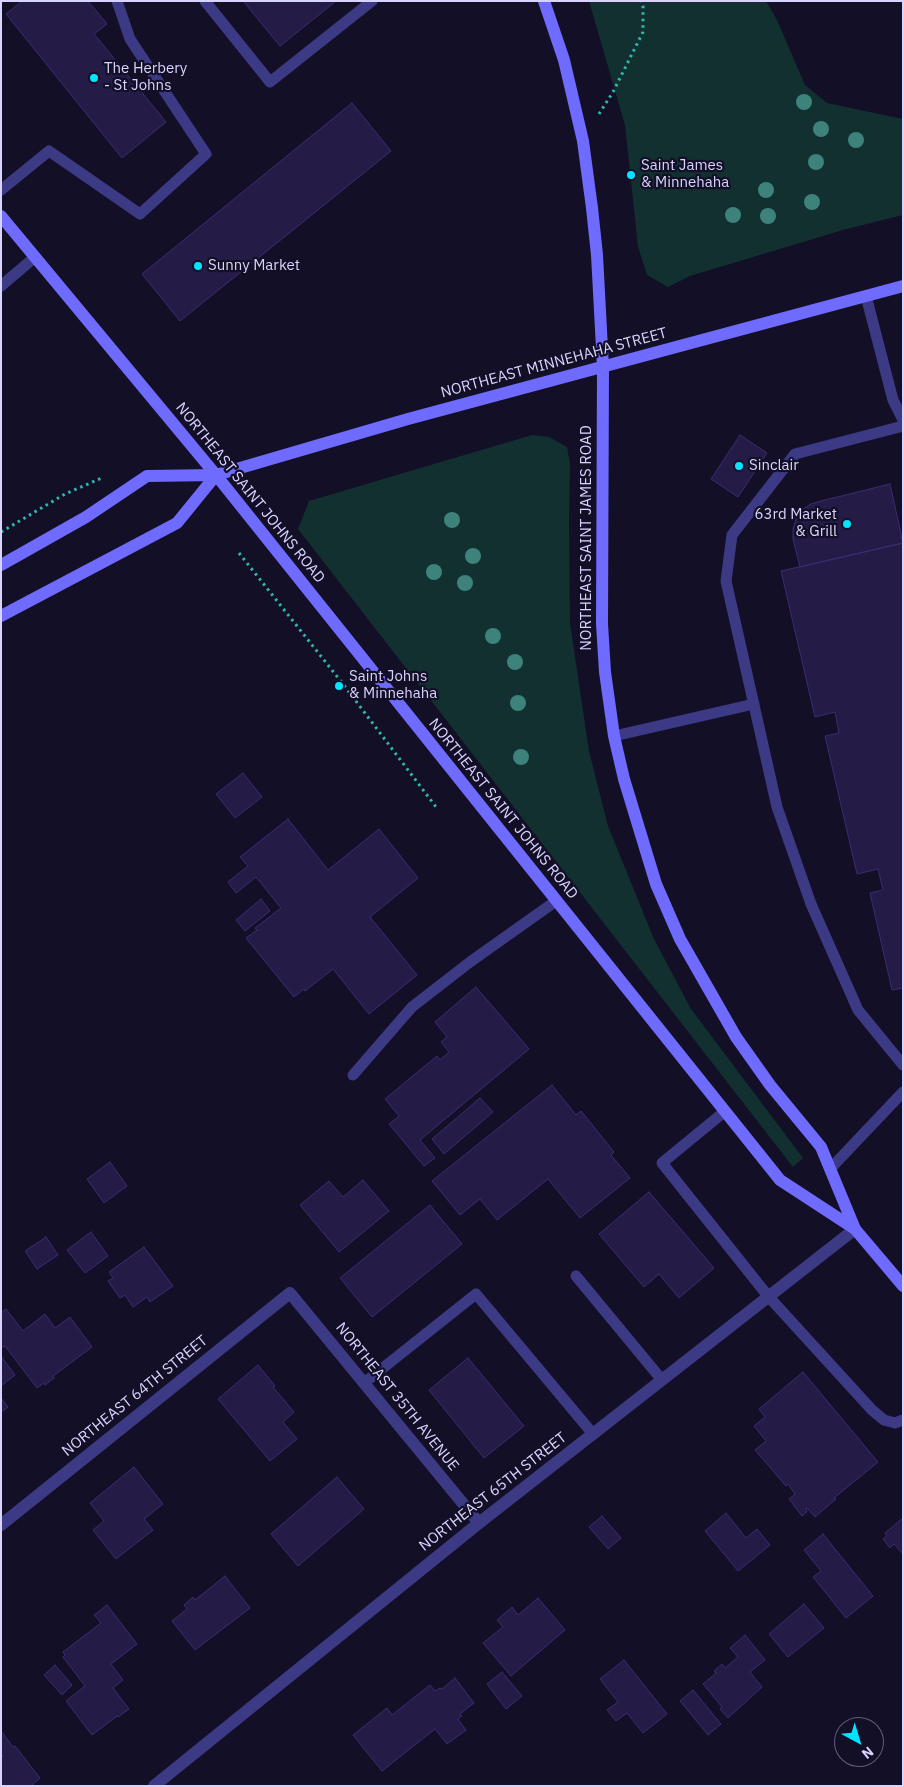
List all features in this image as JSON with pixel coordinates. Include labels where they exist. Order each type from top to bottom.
[{"type":"main road","name":"NORTHEAST SAINT JAMES ROAD","points":[[544,1],[564,60],[583,141],[597,255],[603,367],[602,624],[614,736],[624,779],[656,884],[680,939],[736,1037],[770,1085],[821,1147],[855,1229]]},
{"type":"main road","name":"NORTHEAST SAINT JOHNS ROAD","points":[[1,216],[216,475],[780,1180],[855,1229],[903,1286]]},
{"type":"main road","name":"NORTHEAST MINNEHAHA STREET","points":[[1,565],[86,517],[147,476],[216,475],[408,419],[903,286]]},
{"type":"main road","points":[[1,616],[177,523],[216,475]]},
{"type":"street","name":"NORTHEAST 65TH STREET","points":[[154,1786],[479,1523],[855,1229]]},
{"type":"street","name":"NORTHEAST 35TH AVENUE","points":[[290,1293],[479,1523]]},
{"type":"street","name":"NORTHEAST 64TH STREET","points":[[1,1525],[290,1293]]},
{"type":"lane","points":[[1,190],[49,151],[140,214],[206,154],[130,39],[117,1]]},
{"type":"lane","points":[[205,1],[270,82],[372,1]]},
{"type":"lane","points":[[1,286],[35,257]]},
{"type":"lane","points":[[866,296],[893,400],[903,420]]},
{"type":"lane","points":[[903,426],[795,454],[732,535],[726,581],[777,807],[811,904],[858,1010],[903,1066]]},
{"type":"lane","points":[[614,736],[754,704]]},
{"type":"lane","points":[[353,1075],[412,1008],[470,962],[556,901]]},
{"type":"lane","points":[[830,1168],[901,1099]]},
{"type":"lane","points":[[724,1112],[662,1163],[768,1296],[872,1410],[884,1420],[895,1423],[903,1420]]},
{"type":"lane","points":[[576,1276],[662,1380]]},
{"type":"lane","points":[[364,1384],[476,1294],[592,1434]]},
{"type":"path","points":[[583,141],[613,92],[643,32],[643,6],[641,1]]},
{"type":"path","points":[[1,532],[65,494],[108,475]]},
{"type":"path","points":[[239,553],[343,684],[436,807]]},
{"type":"green space","points":[[589,1],[766,1],[777,20],[805,85],[827,103],[903,119],[903,215],[843,230],[690,276],[668,287],[647,275],[638,247],[625,125]]},
{"type":"green space","points":[[532,435],[549,437],[567,447],[570,464],[570,623],[589,751],[608,826],[654,939],[691,1009],[803,1158],[793,1167],[298,529],[309,501]]},
{"type":"building","name":"The Herbery - St Johns","points":[[22,1],[88,1],[107,24],[94,34],[166,122],[122,158],[6,14]]},
{"type":"building","points":[[243,1],[336,1],[280,46]]},
{"type":"building","points":[[352,103],[391,151],[180,321],[142,274]]},
{"type":"building","name":"Sinclair","points":[[740,435],[767,453],[738,497],[711,479]]},
{"type":"building","name":"63rd Market & Grill","points":[[890,484],[903,543],[800,567],[793,539],[793,529],[796,519],[802,510],[811,504],[821,501]]},
{"type":"building","points":[[903,543],[903,988],[892,990],[870,893],[883,890],[878,869],[857,874],[825,736],[839,733],[835,712],[815,717],[781,571]]},
{"type":"building","points":[[243,773],[262,797],[235,818],[216,794]]},
{"type":"building","points":[[288,819],[328,870],[379,829],[418,878],[370,917],[417,975],[369,1014],[333,969],[305,991],[304,989],[294,997],[246,938],[257,930],[255,928],[281,908],[256,877],[236,893],[228,882],[248,866],[240,857]]},
{"type":"building","points":[[261,899],[270,911],[245,931],[236,920]]},
{"type":"building","points":[[476,987],[529,1049],[420,1140],[435,1158],[424,1166],[389,1124],[399,1116],[385,1099],[437,1056],[440,1060],[449,1052],[441,1042],[447,1037],[435,1022]]},
{"type":"building","points":[[552,1085],[576,1115],[581,1111],[614,1152],[611,1155],[630,1178],[580,1218],[548,1179],[497,1220],[480,1199],[460,1215],[432,1181]]},
{"type":"building","points":[[480,1098],[493,1112],[444,1154],[432,1139]]},
{"type":"building","points":[[110,1162],[127,1186],[104,1203],[87,1179]]},
{"type":"building","points":[[363,1180],[389,1211],[339,1252],[300,1205],[329,1181],[343,1197]]},
{"type":"building","points":[[649,1192],[714,1268],[679,1298],[659,1274],[644,1287],[599,1234]]},
{"type":"building","points":[[430,1205],[462,1244],[372,1317],[340,1278]]},
{"type":"building","points":[[91,1232],[108,1256],[85,1273],[67,1250]]},
{"type":"building","points":[[46,1237],[58,1255],[37,1269],[25,1251]]},
{"type":"building","points":[[144,1247],[173,1286],[150,1302],[147,1297],[133,1307],[125,1295],[120,1298],[108,1281],[113,1278],[109,1272]]},
{"type":"building","points":[[6,1309],[23,1331],[45,1314],[55,1328],[70,1317],[92,1347],[53,1376],[54,1378],[45,1385],[44,1383],[37,1388],[5,1346],[1,1348],[1,1313]]},
{"type":"building","points":[[1,1356],[15,1375],[1,1386]]},
{"type":"building","points":[[468,1358],[524,1426],[484,1458],[429,1390]]},
{"type":"building","points":[[258,1365],[294,1412],[283,1422],[297,1439],[270,1461],[218,1399]]},
{"type":"building","points":[[803,1372],[878,1462],[834,1498],[836,1499],[815,1517],[807,1508],[807,1512],[802,1516],[789,1499],[795,1494],[788,1484],[786,1486],[755,1450],[766,1441],[754,1426],[765,1417],[759,1409]]},
{"type":"building","points":[[1,1398],[8,1407],[1,1412]]},
{"type":"building","points":[[134,1467],[163,1504],[144,1519],[153,1530],[116,1559],[93,1530],[104,1521],[90,1503]]},
{"type":"building","points":[[337,1477],[364,1509],[298,1566],[271,1534]]},
{"type":"building","points":[[726,1513],[746,1538],[757,1529],[770,1545],[738,1571],[705,1531]]},
{"type":"building","points":[[602,1516],[621,1538],[608,1549],[589,1527]]},
{"type":"building","points":[[903,1518],[903,1554],[894,1544],[890,1548],[883,1539],[887,1536],[885,1533]]},
{"type":"building","points":[[823,1534],[873,1596],[846,1618],[813,1577],[821,1571],[804,1550]]},
{"type":"building","points":[[225,1576],[250,1608],[195,1650],[172,1621],[187,1609],[184,1605],[193,1597],[195,1600]]},
{"type":"building","points":[[538,1598],[565,1630],[511,1676],[483,1643],[503,1627],[497,1620],[512,1607],[518,1615]]},
{"type":"building","points":[[804,1604],[824,1628],[788,1657],[769,1634]]},
{"type":"building","points":[[107,1605],[137,1644],[111,1664],[123,1680],[113,1688],[129,1709],[92,1735],[66,1701],[85,1686],[63,1657],[65,1655],[63,1652],[101,1623],[94,1615]]},
{"type":"building","points":[[745,1635],[765,1660],[750,1672],[762,1687],[728,1718],[720,1709],[722,1707],[703,1684],[716,1673],[714,1671],[722,1664],[725,1668],[738,1657],[730,1648]]},
{"type":"building","points":[[624,1660],[667,1714],[643,1733],[627,1713],[616,1721],[607,1710],[618,1702],[600,1679]]},
{"type":"building","points":[[55,1665],[72,1685],[62,1695],[44,1675]]},
{"type":"building","points":[[502,1672],[522,1696],[506,1709],[487,1684]]},
{"type":"building","points":[[455,1678],[474,1703],[460,1714],[462,1716],[458,1719],[466,1730],[447,1744],[435,1729],[382,1771],[353,1735],[387,1708],[392,1715],[430,1685],[435,1691],[440,1688],[442,1689]]},
{"type":"building","points":[[693,1690],[721,1724],[708,1735],[680,1701]]},
{"type":"building","points":[[1,1731],[40,1778],[31,1786],[1,1786],[1,1757],[3,1756],[1,1754]]},
{"type":"place","name":"The Herbery - St Johns","points":[[94,78]]},
{"type":"place","name":"Saint James & Minnehaha","points":[[631,175]]},
{"type":"place","name":"Sunny Market","points":[[198,266]]},
{"type":"place","name":"Sinclair","points":[[739,466]]},
{"type":"place","name":"63rd Market & Grill","points":[[847,524]]},
{"type":"place","name":"Saint Johns & Minnehaha","points":[[339,686]]}]
